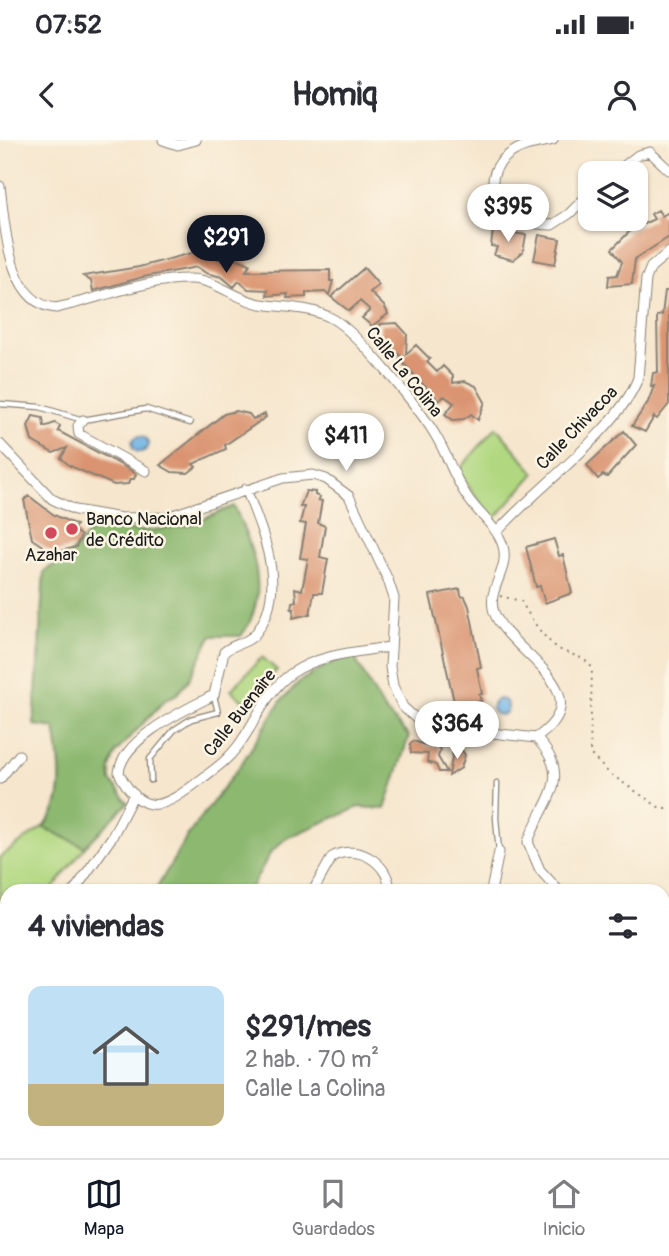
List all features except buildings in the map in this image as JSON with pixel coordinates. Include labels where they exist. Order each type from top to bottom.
[{"type":"street","points":[[163,140],[178,145],[196,140]]},
{"type":"street","points":[[553,140],[509,154],[496,174],[496,195],[512,216],[522,221],[552,225],[578,205]]},
{"type":"street","points":[[630,161],[638,155],[650,152],[669,170]]},
{"type":"street","name":"Calle La Colina","points":[[0,186],[8,242],[20,282],[35,302],[46,307],[56,308],[133,289],[192,279],[206,282],[242,300],[303,308],[335,320],[356,336],[435,435],[466,496],[497,531]]},
{"type":"street","name":"Calle Chivacoa","points":[[497,531],[577,454],[632,393],[638,379],[646,279],[651,267],[669,252]]},
{"type":"street","points":[[83,420],[78,426],[79,434],[146,471]]},
{"type":"street","points":[[0,444],[44,493],[66,506],[97,515],[144,520],[167,517],[283,478],[313,475],[338,485],[349,496],[394,598],[389,647],[397,699],[420,722],[445,729],[536,738],[550,729],[558,715],[560,699],[552,678],[495,615],[493,594],[506,564],[497,531]]},
{"type":"street","name":"Calle Buenaire","points":[[246,489],[268,547],[271,596],[265,617],[255,635],[232,645],[224,652],[214,695],[170,716],[124,756],[120,773],[134,794],[153,805],[165,805],[218,769],[240,743],[265,703],[292,673],[335,655],[389,647]]},
{"type":"street","points":[[536,738],[554,762],[556,776],[554,790],[536,820],[528,842],[540,870],[553,884]]},
{"type":"street","points":[[0,779],[19,755]]},
{"type":"street","points":[[79,884],[112,836],[134,794]]},
{"type":"street","points":[[317,884],[332,857],[346,851],[365,856],[386,873],[388,884]]},
{"type":"street","points":[[492,884],[499,852]]},
{"type":"lane","points":[[0,404],[40,407],[83,420],[146,409],[190,423]]},
{"type":"lane","points":[[151,780],[148,765],[156,749],[174,730],[191,719],[218,712],[214,695]]},
{"type":"lane","points":[[498,783],[496,818],[499,852]]},
{"type":"path","points":[[493,594],[521,601],[538,629],[557,648],[587,659],[592,668],[590,754],[609,773],[660,808],[669,808]]},
{"type":"green space","points":[[496,427],[535,473],[493,521],[458,471]]},
{"type":"green space","points":[[234,506],[253,555],[257,588],[256,604],[241,636],[211,636],[189,680],[177,694],[165,700],[116,752],[110,768],[111,781],[128,803],[85,847],[43,827],[56,806],[60,780],[55,728],[34,725],[44,571],[68,557],[92,529],[146,531],[189,525]]},
{"type":"green space","points":[[353,655],[384,710],[409,736],[385,809],[359,807],[286,838],[271,852],[253,884],[159,884],[188,835],[242,763],[281,701],[300,681],[335,661]]},
{"type":"green space","points":[[262,657],[277,670],[246,704],[231,690]]},
{"type":"green space","points":[[43,827],[85,847],[56,884],[0,884],[0,857]]},
{"type":"water","points":[[137,436],[143,436],[148,444],[146,450],[137,452],[132,447],[132,441]]},
{"type":"water","points":[[500,699],[508,707],[500,715],[492,707]]},
{"type":"place","name":"Banco Nacional de Crédito","points":[[72,529]]},
{"type":"place","name":"Azahar","points":[[51,533]]}]
